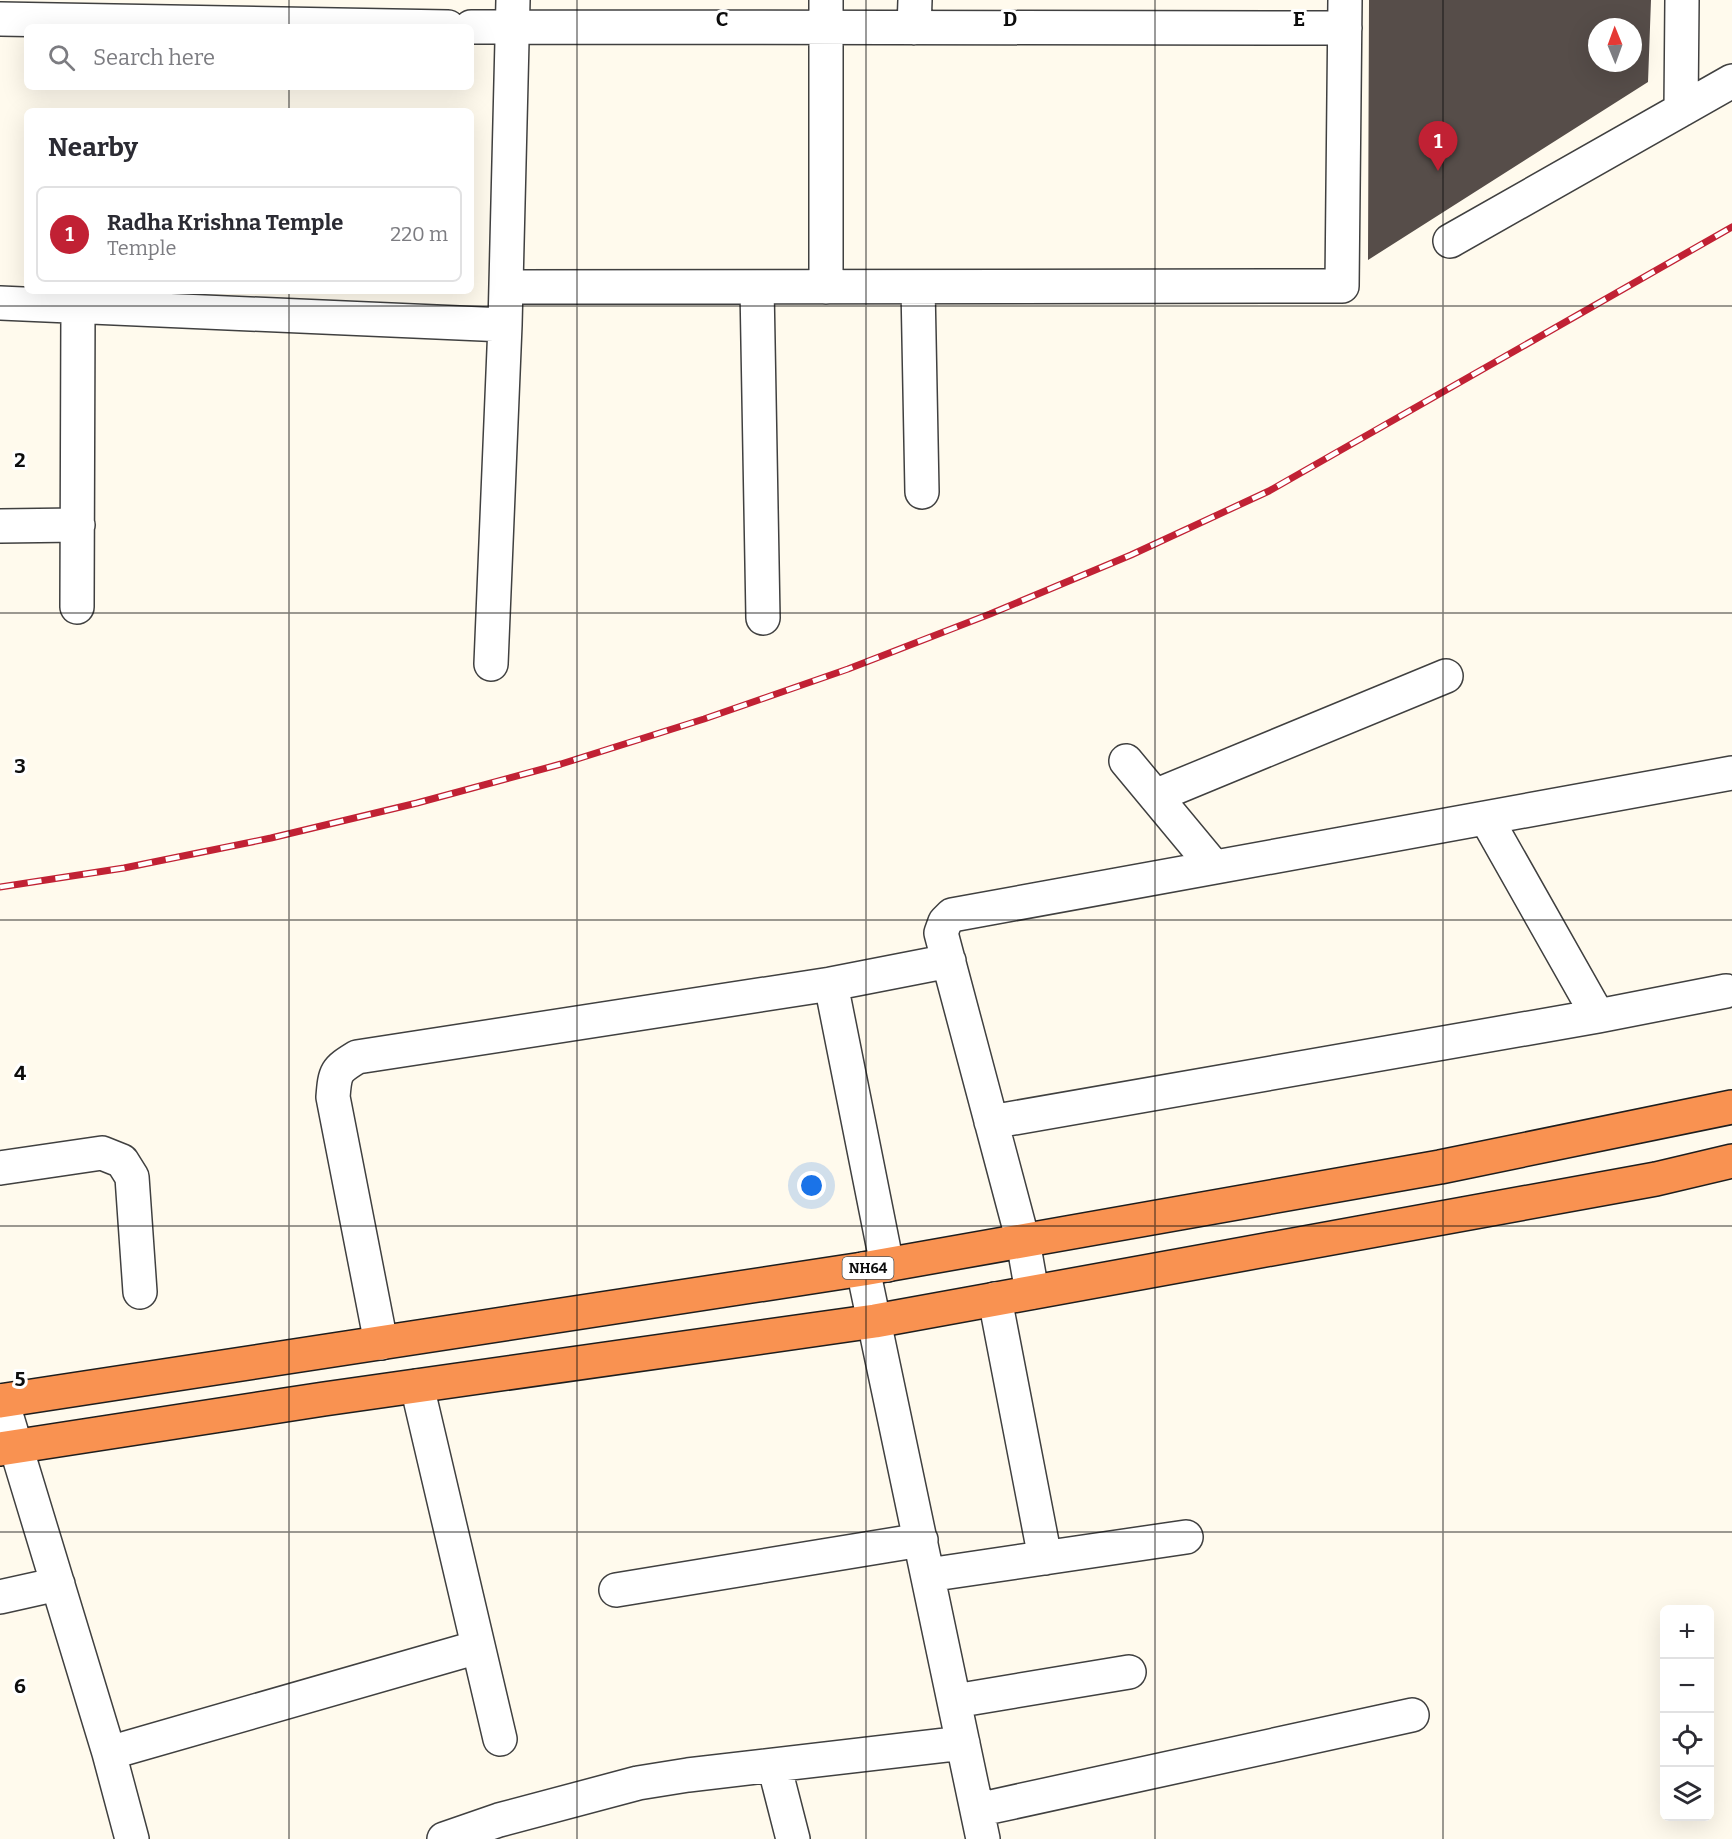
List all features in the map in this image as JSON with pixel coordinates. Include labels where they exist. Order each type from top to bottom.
[{"type":"highway","name":"NH64","points":[[1,1401],[875,1267],[1440,1167],[1732,1107]]},
{"type":"highway","points":[[1512,1152],[1516,1204]]},
{"type":"highway","points":[[8,1448],[417,1386],[875,1321],[1656,1179],[1732,1161]]},
{"type":"street","points":[[1681,110],[1682,0]]},
{"type":"street","points":[[0,19],[283,12],[415,24]]},
{"type":"street","points":[[491,664],[505,325],[513,14]]},
{"type":"street","points":[[474,26],[513,14],[1345,14],[1342,286],[506,287]]},
{"type":"street","points":[[826,14],[826,287]]},
{"type":"street","points":[[1450,241],[1732,81]]},
{"type":"street","points":[[757,287],[762,618]]},
{"type":"street","points":[[918,287],[922,492]]},
{"type":"street","points":[[0,303],[505,325]]},
{"type":"street","points":[[77,607],[78,306]]},
{"type":"street","points":[[0,526],[78,525]]},
{"type":"street","points":[[1155,795],[1446,676]]},
{"type":"street","points":[[1126,761],[1214,867]]},
{"type":"street","points":[[1032,1292],[1023,1241],[941,933],[945,922],[952,915],[1732,773]]},
{"type":"street","points":[[1486,818],[1598,1016]]},
{"type":"street","points":[[381,1343],[333,1097],[334,1079],[340,1068],[357,1057],[831,984],[949,961]]},
{"type":"street","points":[[831,984],[875,1267],[875,1321],[980,1825],[1412,1715]]},
{"type":"street","points":[[992,1122],[1598,1016],[1726,991]]},
{"type":"street","points":[[0,1168],[102,1153],[122,1161],[132,1178],[140,1292]]},
{"type":"street","points":[[995,1299],[1045,1558]]},
{"type":"street","points":[[417,1386],[500,1739]]},
{"type":"street","points":[[1,1401],[8,1448],[58,1584],[109,1754],[129,1838]]},
{"type":"street","points":[[928,1575],[1186,1537]]},
{"type":"street","points":[[616,1590],[921,1540]]},
{"type":"street","points":[[0,1597],[58,1584]]},
{"type":"street","points":[[109,1754],[478,1647]]},
{"type":"street","points":[[955,1701],[1129,1672]]},
{"type":"street","points":[[444,1839],[499,1820],[638,1783],[963,1743]]},
{"type":"street","points":[[774,1765],[793,1839]]},
{"type":"building","points":[[1369,0],[1651,0],[1648,82],[1368,260]]},
{"type":"railway","points":[[0,887],[124,868],[271,838],[417,803],[561,764],[704,719],[848,669],[990,614],[1131,555],[1269,491],[1732,227]]},
{"type":"place","name":"Radha Krishna Temple","points":[[1438,171]]}]
